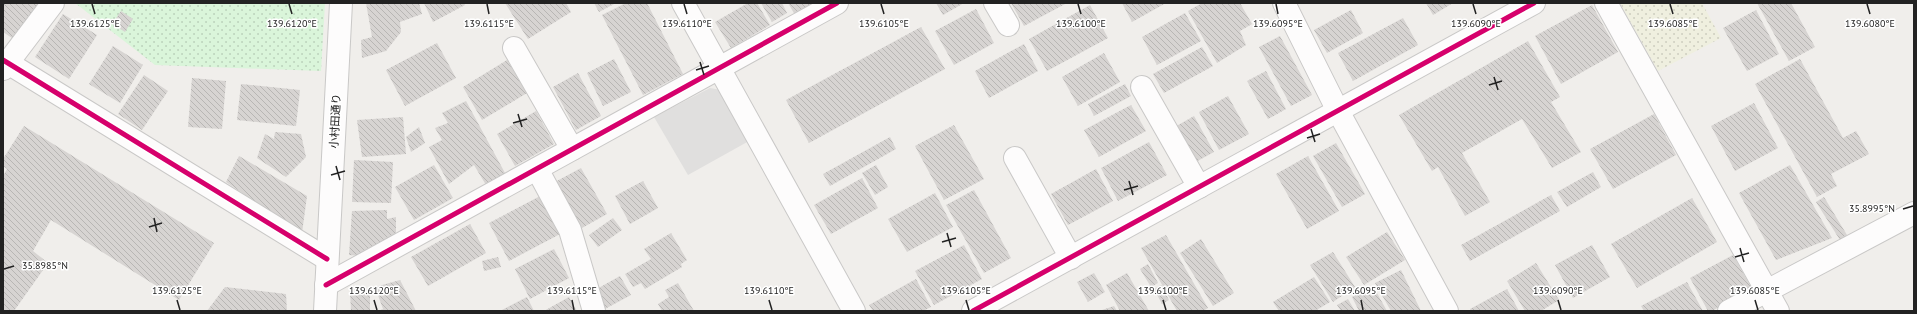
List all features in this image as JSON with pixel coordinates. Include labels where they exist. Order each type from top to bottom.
[{"type":"street","points":[[53,3],[4,64],[327,259]]},
{"type":"street","name":"小村田通り","points":[[324,311],[341,3]]},
{"type":"street","points":[[683,3],[854,311]]},
{"type":"street","points":[[326,285],[537,169],[719,66],[837,3]]},
{"type":"street","points":[[995,3],[1008,25]]},
{"type":"street","points":[[1284,3],[1338,111],[1447,311]]},
{"type":"street","points":[[973,311],[1534,3]]},
{"type":"street","points":[[1606,3],[1778,311]]},
{"type":"street","points":[[514,48],[572,149]]},
{"type":"street","points":[[1142,87],[1199,187]]},
{"type":"street","points":[[1015,158],[1071,258]]},
{"type":"street","points":[[537,169],[570,230],[594,311]]},
{"type":"street","points":[[1729,311],[1766,290],[1914,213]]},
{"type":"green space","points":[[75,3],[325,3],[321,71],[155,65]]},
{"type":"green space","points":[[1620,3],[1702,3],[1721,38],[1658,71]]},
{"type":"shaded area","points":[[710,88],[721,90],[749,141],[688,175],[654,117]]},
{"type":"building","points":[[3,3],[39,3],[12,38],[3,32]]},
{"type":"building","points":[[366,3],[419,3],[422,14],[400,22],[401,32],[386,51],[362,58],[361,40],[372,37]]},
{"type":"building","points":[[424,3],[464,3],[465,5],[433,22]]},
{"type":"building","points":[[505,3],[566,3],[571,12],[528,39]]},
{"type":"building","points":[[594,3],[616,3],[599,12]]},
{"type":"building","points":[[626,3],[647,3],[683,74],[643,95],[602,15]]},
{"type":"building","points":[[748,3],[757,3],[770,25],[731,48],[715,22]]},
{"type":"building","points":[[761,3],[782,3],[787,13],[772,22]]},
{"type":"building","points":[[788,3],[816,3],[795,15]]},
{"type":"building","points":[[936,3],[964,3],[943,15]]},
{"type":"building","points":[[1011,3],[1067,3],[1024,26]]},
{"type":"building","points":[[1122,3],[1166,3],[1132,22]]},
{"type":"building","points":[[1202,3],[1240,3],[1252,24],[1240,31],[1246,45],[1217,63],[1188,11]]},
{"type":"building","points":[[1426,3],[1453,3],[1433,15]]},
{"type":"building","points":[[1757,3],[1791,3],[1815,47],[1789,61]]},
{"type":"building","points":[[1090,5],[1108,38],[1047,71],[1029,39]]},
{"type":"building","points":[[1592,5],[1618,52],[1561,84],[1535,36]]},
{"type":"building","points":[[976,9],[994,43],[954,65],[935,31]]},
{"type":"building","points":[[1351,10],[1363,33],[1327,53],[1314,30]]},
{"type":"building","points":[[1756,10],[1779,54],[1747,71],[1723,28]]},
{"type":"building","points":[[121,11],[133,19],[125,32],[112,24]]},
{"type":"building","points":[[1185,13],[1201,41],[1157,65],[1142,37]]},
{"type":"building","points":[[63,14],[97,35],[69,79],[35,57]]},
{"type":"building","points":[[1403,18],[1418,45],[1353,81],[1338,53]]},
{"type":"building","points":[[921,27],[945,69],[809,143],[786,100]]},
{"type":"building","points":[[1280,36],[1312,95],[1291,106],[1259,47]]},
{"type":"building","points":[[1528,41],[1560,97],[1551,102],[1581,152],[1552,168],[1522,119],[1462,153],[1490,202],[1465,216],[1438,167],[1432,171],[1399,115]]},
{"type":"building","points":[[437,43],[456,78],[405,106],[386,70]]},
{"type":"building","points":[[1024,44],[1038,71],[989,98],[975,71]]},
{"type":"building","points":[[113,46],[143,65],[120,103],[89,84]]},
{"type":"building","points":[[1202,47],[1213,66],[1164,93],[1153,74]]},
{"type":"building","points":[[1104,53],[1120,82],[1078,106],[1062,77]]},
{"type":"building","points":[[614,59],[631,92],[603,106],[587,73]]},
{"type":"building","points":[[1800,59],[1843,138],[1856,131],[1869,154],[1831,174],[1837,186],[1817,197],[1755,84]]},
{"type":"building","points":[[507,60],[527,93],[482,120],[463,87]]},
{"type":"building","points":[[1266,71],[1286,109],[1268,119],[1247,81]]},
{"type":"building","points":[[578,73],[601,116],[576,130],[553,87]]},
{"type":"building","points":[[144,75],[168,91],[142,130],[118,114]]},
{"type":"building","points":[[192,78],[226,81],[222,129],[188,127]]},
{"type":"building","points":[[241,84],[300,90],[296,126],[237,120]]},
{"type":"building","points":[[1125,84],[1131,96],[1094,116],[1088,104]]},
{"type":"building","points":[[1228,96],[1249,134],[1219,150],[1199,112]]},
{"type":"building","points":[[466,101],[505,173],[486,185],[474,165],[449,184],[429,147],[442,140],[435,128],[448,123],[442,113]]},
{"type":"building","points":[[1754,103],[1778,148],[1735,171],[1711,126]]},
{"type":"building","points":[[1131,105],[1146,131],[1099,157],[1084,130]]},
{"type":"building","points":[[536,111],[554,144],[515,166],[497,134]]},
{"type":"building","points":[[1654,114],[1676,155],[1613,189],[1590,149]]},
{"type":"building","points":[[1194,116],[1214,152],[1192,164],[1173,128]]},
{"type":"building","points":[[403,117],[406,154],[362,157],[357,120]]},
{"type":"building","points":[[954,125],[984,179],[944,200],[915,146]]},
{"type":"building","points":[[24,126],[214,243],[179,300],[51,220],[33,251],[48,263],[14,311],[3,311],[3,176],[7,169],[3,166],[3,159]]},
{"type":"building","points":[[419,127],[425,143],[411,152],[406,137]]},
{"type":"building","points":[[275,132],[301,134],[306,157],[286,177],[257,158],[265,134],[274,139]]},
{"type":"building","points":[[890,137],[896,149],[830,186],[823,174]]},
{"type":"building","points":[[1149,142],[1167,175],[1118,201],[1101,168]]},
{"type":"building","points":[[1336,143],[1365,194],[1342,207],[1313,156]]},
{"type":"building","points":[[239,156],[307,196],[302,233],[226,182]]},
{"type":"building","points":[[1308,156],[1339,211],[1307,229],[1276,174]]},
{"type":"building","points":[[354,160],[393,162],[391,203],[352,202]]},
{"type":"building","points":[[434,165],[453,198],[414,220],[395,187]]},
{"type":"building","points":[[876,165],[888,187],[875,195],[862,173]]},
{"type":"building","points":[[1790,165],[1832,238],[1776,260],[1739,193]]},
{"type":"building","points":[[581,168],[607,214],[582,228],[555,182]]},
{"type":"building","points":[[1096,169],[1113,201],[1068,225],[1051,194]]},
{"type":"building","points":[[1593,172],[1601,187],[1567,207],[1557,192]]},
{"type":"building","points":[[862,178],[878,208],[831,234],[814,205]]},
{"type":"building","points":[[643,181],[658,208],[630,224],[615,196]]},
{"type":"building","points":[[974,190],[1011,258],[984,273],[946,205]]},
{"type":"building","points":[[935,193],[953,227],[907,252],[888,219]]},
{"type":"building","points":[[542,195],[562,233],[509,261],[489,223]]},
{"type":"building","points":[[1551,195],[1560,211],[1470,261],[1461,245]]},
{"type":"building","points":[[1824,197],[1847,235],[1840,240],[1816,202]]},
{"type":"building","points":[[1692,198],[1717,242],[1637,288],[1611,244]]},
{"type":"building","points":[[387,210],[387,219],[396,217],[396,234],[361,256],[349,255],[352,211]]},
{"type":"building","points":[[613,218],[622,230],[598,247],[589,235]]},
{"type":"building","points":[[470,224],[486,253],[428,286],[411,257]]},
{"type":"building","points":[[1387,232],[1405,260],[1364,285],[1346,257]]},
{"type":"building","points":[[671,233],[687,260],[681,264],[682,267],[645,289],[641,283],[633,287],[625,274],[651,259],[644,249]]},
{"type":"building","points":[[1166,235],[1208,308],[1203,311],[1177,311],[1141,248]]},
{"type":"building","points":[[1201,239],[1234,293],[1213,306],[1180,253]]},
{"type":"building","points":[[964,245],[982,279],[934,305],[915,271]]},
{"type":"building","points":[[1592,245],[1610,277],[1573,298],[1555,265]]},
{"type":"building","points":[[554,249],[569,278],[530,299],[515,269]]},
{"type":"building","points":[[1333,252],[1355,287],[1333,302],[1310,265]]},
{"type":"building","points":[[1733,255],[1752,289],[1712,311],[1708,311],[1690,278]]},
{"type":"building","points":[[498,257],[501,267],[484,271],[482,261]]},
{"type":"building","points":[[1536,263],[1559,300],[1541,311],[1525,311],[1507,281]]},
{"type":"building","points":[[1148,264],[1158,283],[1151,287],[1140,269]]},
{"type":"building","points":[[1401,270],[1421,311],[1391,311],[1375,283]]},
{"type":"building","points":[[1094,273],[1105,292],[1088,302],[1077,282]]},
{"type":"building","points":[[1127,273],[1149,311],[1120,311],[1106,285]]},
{"type":"building","points":[[620,276],[631,295],[605,309],[595,290]]},
{"type":"building","points":[[1314,277],[1330,302],[1315,311],[1279,311],[1273,302]]},
{"type":"building","points":[[916,279],[931,307],[923,311],[873,311],[869,305]]},
{"type":"building","points":[[400,280],[416,311],[379,311],[383,309],[375,287]]},
{"type":"building","points":[[1687,282],[1703,311],[1644,311],[1641,306]]},
{"type":"building","points":[[678,283],[694,311],[662,311],[658,304],[669,297],[665,290]]},
{"type":"building","points":[[1161,285],[1169,300],[1162,304],[1154,289]]},
{"type":"building","points":[[1373,286],[1387,311],[1359,311],[1352,297]]},
{"type":"building","points":[[225,287],[286,294],[287,311],[207,311]]},
{"type":"building","points":[[1507,289],[1519,311],[1471,311],[1470,309]]},
{"type":"building","points":[[350,292],[370,292],[370,311],[351,311]]},
{"type":"building","points":[[527,297],[534,311],[500,311]]},
{"type":"building","points":[[569,297],[577,311],[544,311]]},
{"type":"building","points":[[1348,299],[1355,311],[1341,311],[1337,305]]},
{"type":"building","points":[[1114,306],[1117,311],[1099,311]]},
{"type":"cycle path","points":[[326,285],[837,3]]},
{"type":"cycle path","points":[[973,311],[1534,3]]},
{"type":"cycle path","points":[[3,60],[327,259]]}]
